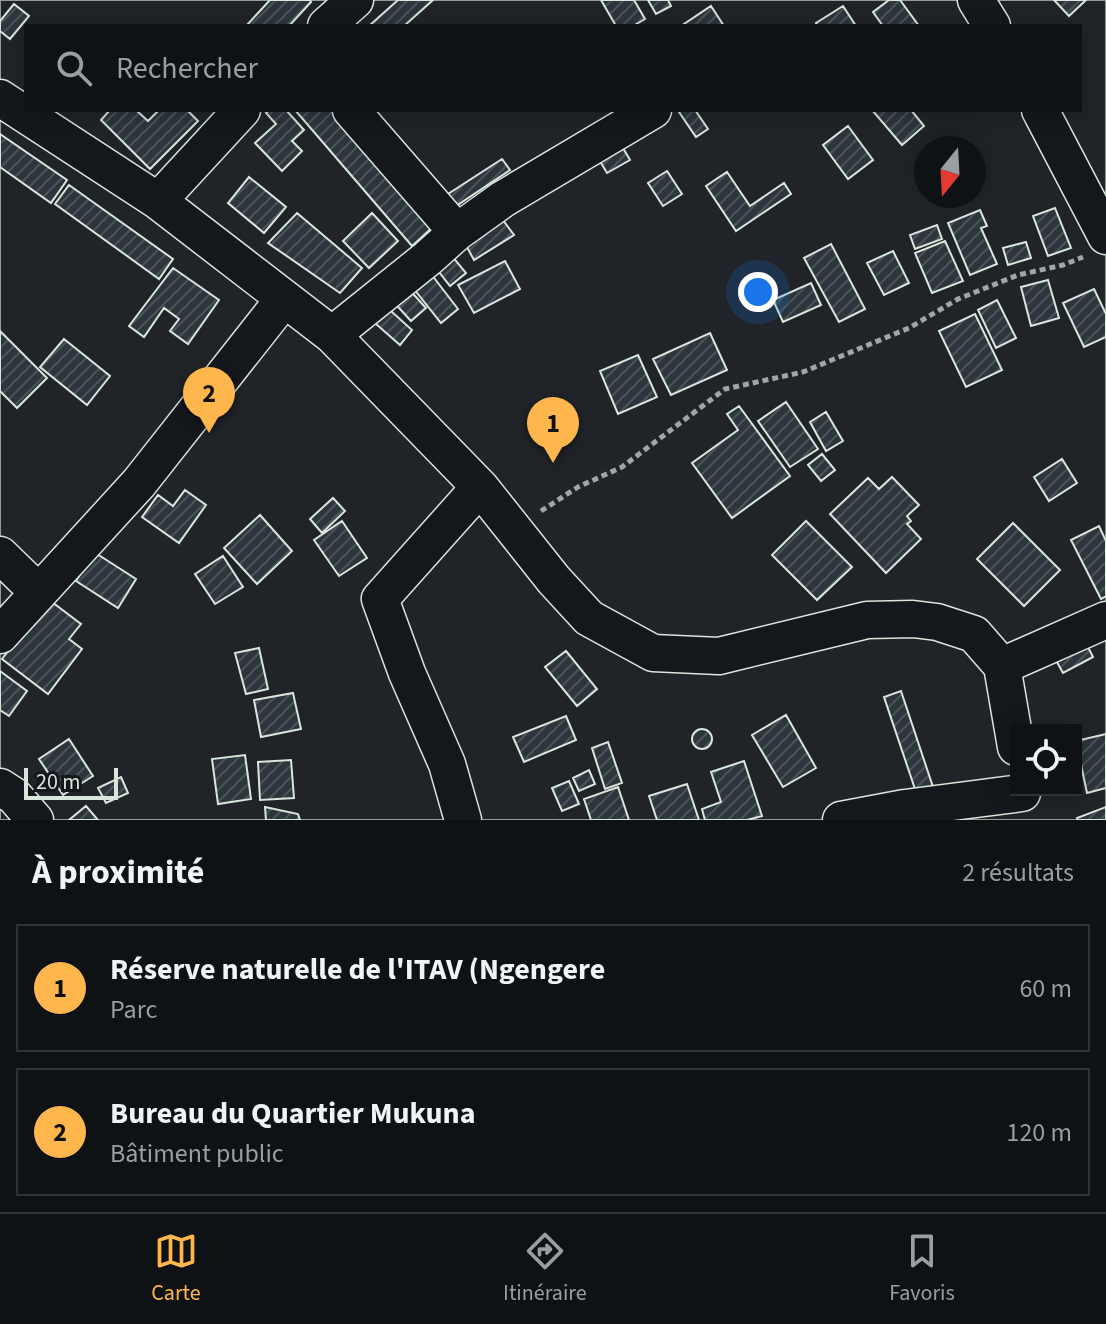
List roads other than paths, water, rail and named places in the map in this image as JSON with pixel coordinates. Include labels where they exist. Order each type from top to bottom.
[{"type":"street","points":[[328,24],[355,0]]},
{"type":"street","points":[[976,0],[991,24]]},
{"type":"street","points":[[0,98],[158,201],[332,335],[480,487],[554,580],[589,618],[653,653],[719,656],[867,620],[937,622],[974,634],[1002,666],[1012,724]]},
{"type":"street","points":[[158,201],[240,112]]},
{"type":"street","points":[[353,112],[457,232]]},
{"type":"street","points":[[332,335],[457,232],[503,199],[650,112]]},
{"type":"street","points":[[1041,112],[1099,244]]},
{"type":"street","points":[[0,635],[139,483],[284,299]]},
{"type":"street","points":[[463,820],[447,764],[407,673],[380,599],[480,487]]},
{"type":"street","points":[[0,555],[38,592]]},
{"type":"street","points":[[1002,666],[1106,620]]},
{"type":"street","points":[[0,787],[14,796],[35,820]]},
{"type":"street","points":[[841,820],[1024,801]]},
{"type":"place","name":"Bureau du Quartier Mukuna","points":[[209,433]]},
{"type":"place","name":"Réserve naturelle de l'ITAV (Ngengere","points":[[553,463]]}]
